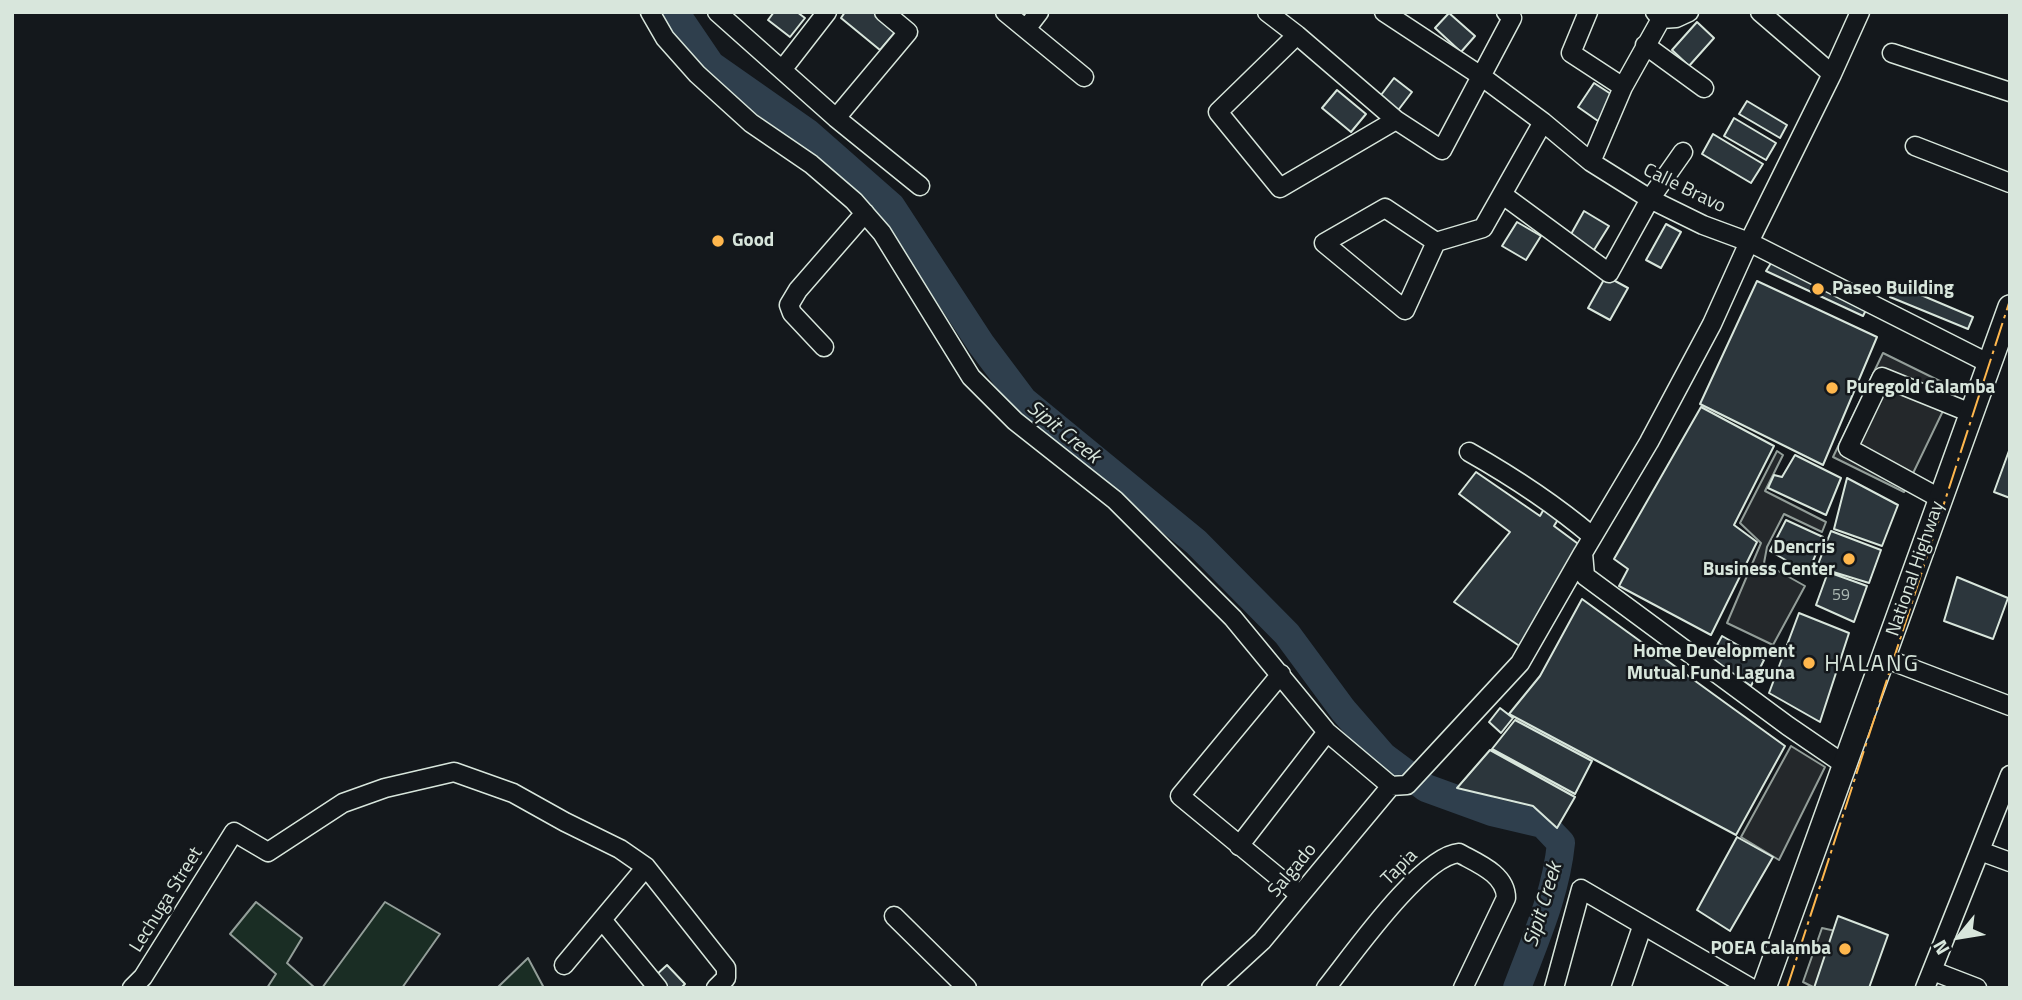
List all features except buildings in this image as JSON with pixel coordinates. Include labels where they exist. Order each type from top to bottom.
[{"type":"main road","name":"National Highway","points":[[1764,988],[2010,307]]},
{"type":"street","points":[[650,12],[665,38],[697,74],[751,123],[811,164],[865,213],[882,233],[971,377],[1015,421],[1115,500],[1233,618],[1327,732],[1399,785]]},
{"type":"street","points":[[717,12],[836,118],[920,186]]},
{"type":"street","points":[[782,70],[827,12]]},
{"type":"street","points":[[836,118],[908,32],[884,12]]},
{"type":"street","points":[[1005,12],[1084,77]]},
{"type":"street","points":[[1026,29],[1040,12]]},
{"type":"street","points":[[1267,12],[1297,34],[1396,120],[1442,150],[1512,18],[1506,12]]},
{"type":"street","name":"Calle Bravo","points":[[1384,12],[1481,76],[1591,162],[1650,199],[1703,225],[1749,242],[1988,363]]},
{"type":"street","points":[[1588,12],[1571,53],[1623,87]]},
{"type":"street","points":[[1591,162],[1658,15],[1676,18],[1689,12]]},
{"type":"street","points":[[1760,12],[1832,75]]},
{"type":"street","name":"Salgado","points":[[1211,988],[1262,941],[1399,785],[1423,768],[1520,663],[1649,442],[1712,324],[1860,12]]},
{"type":"street","points":[[1297,34],[1218,112],[1280,188],[1396,120]]},
{"type":"street","points":[[1645,46],[1704,88]]},
{"type":"street","points":[[1892,53],[2010,92]]},
{"type":"street","points":[[1436,242],[1385,208],[1324,243],[1405,310],[1436,242],[1483,228],[1543,122]]},
{"type":"street","points":[[1915,146],[2010,183]]},
{"type":"street","points":[[1503,195],[1609,273],[1650,199],[1684,152]]},
{"type":"street","points":[[824,347],[792,313],[789,305],[811,273],[865,213]]},
{"type":"street","points":[[1941,499],[1848,448],[1882,377],[1971,413]]},
{"type":"street","points":[[1469,452],[1500,468],[1552,503],[1592,536]]},
{"type":"street","points":[[1583,553],[1584,576],[1844,765]]},
{"type":"street","points":[[1884,659],[2010,706]]},
{"type":"street","points":[[1281,674],[1180,796],[1300,895]]},
{"type":"street","points":[[1239,846],[1327,732]]},
{"type":"street","name":"Lechuga Street","points":[[132,988],[143,977],[234,832],[268,852],[343,803],[385,788],[454,772],[513,793],[620,849],[646,867]]},
{"type":"street","points":[[1925,988],[2010,775]]},
{"type":"street","points":[[1980,851],[2010,862]]},
{"type":"street","name":"Tapia","points":[[1326,988],[1401,896],[1433,863],[1450,854],[1459,853],[1494,874],[1503,882],[1506,890],[1506,898],[1462,988]]},
{"type":"street","points":[[564,965],[646,867],[726,968],[726,978],[716,988]]},
{"type":"street","points":[[1554,988],[1581,890],[1751,988]]},
{"type":"street","points":[[894,916],[967,988]]},
{"type":"street","points":[[603,921],[658,988]]},
{"type":"street","points":[[1622,988],[1642,927]]},
{"type":"street","points":[[1933,971],[1977,988]]},
{"type":"green space","points":[[256,902],[302,938],[287,963],[315,988],[267,988],[276,974],[230,934]]},
{"type":"green space","points":[[385,902],[440,934],[402,988],[322,988]]},
{"type":"green space","points":[[528,958],[544,988],[497,988]]},
{"type":"shaded area","points":[[1883,353],[1954,388],[1904,492],[1833,457]]},
{"type":"shaded area","points":[[1777,451],[1783,455],[1765,491],[1826,522],[1822,532],[1784,514],[1767,547],[1764,563],[1805,586],[1773,645],[1727,623],[1761,543],[1740,523]]},
{"type":"shaded area","points":[[1791,746],[1825,767],[1779,860],[1741,837]]},
{"type":"shaded area","points":[[1822,928],[1840,932],[1815,988],[1803,982]]},
{"type":"waterway","name":"Sipit Creek","points":[[675,12],[711,65],[808,133],[891,206],[981,344],[1023,400],[1196,542],[1287,634],[1343,710],[1383,756],[1426,788],[1492,812],[1543,824],[1561,843],[1550,899],[1517,988]]},
{"type":"power","points":[[1787,988],[2010,300]]},
{"type":"place","name":"Good","points":[[718,241]]},
{"type":"place","name":"Paseo Building","points":[[1818,289]]},
{"type":"place","name":"Puregold Calamba","points":[[1832,388]]},
{"type":"place","name":"Dencris Business Center","points":[[1849,559]]},
{"type":"place","name":"Home Development Mutual Fund Laguna","points":[[1809,663]]},
{"type":"place","name":"POEA Calamba","points":[[1845,949]]},
{"type":"district","name":"HALANG","points":[[1872,665]]}]
